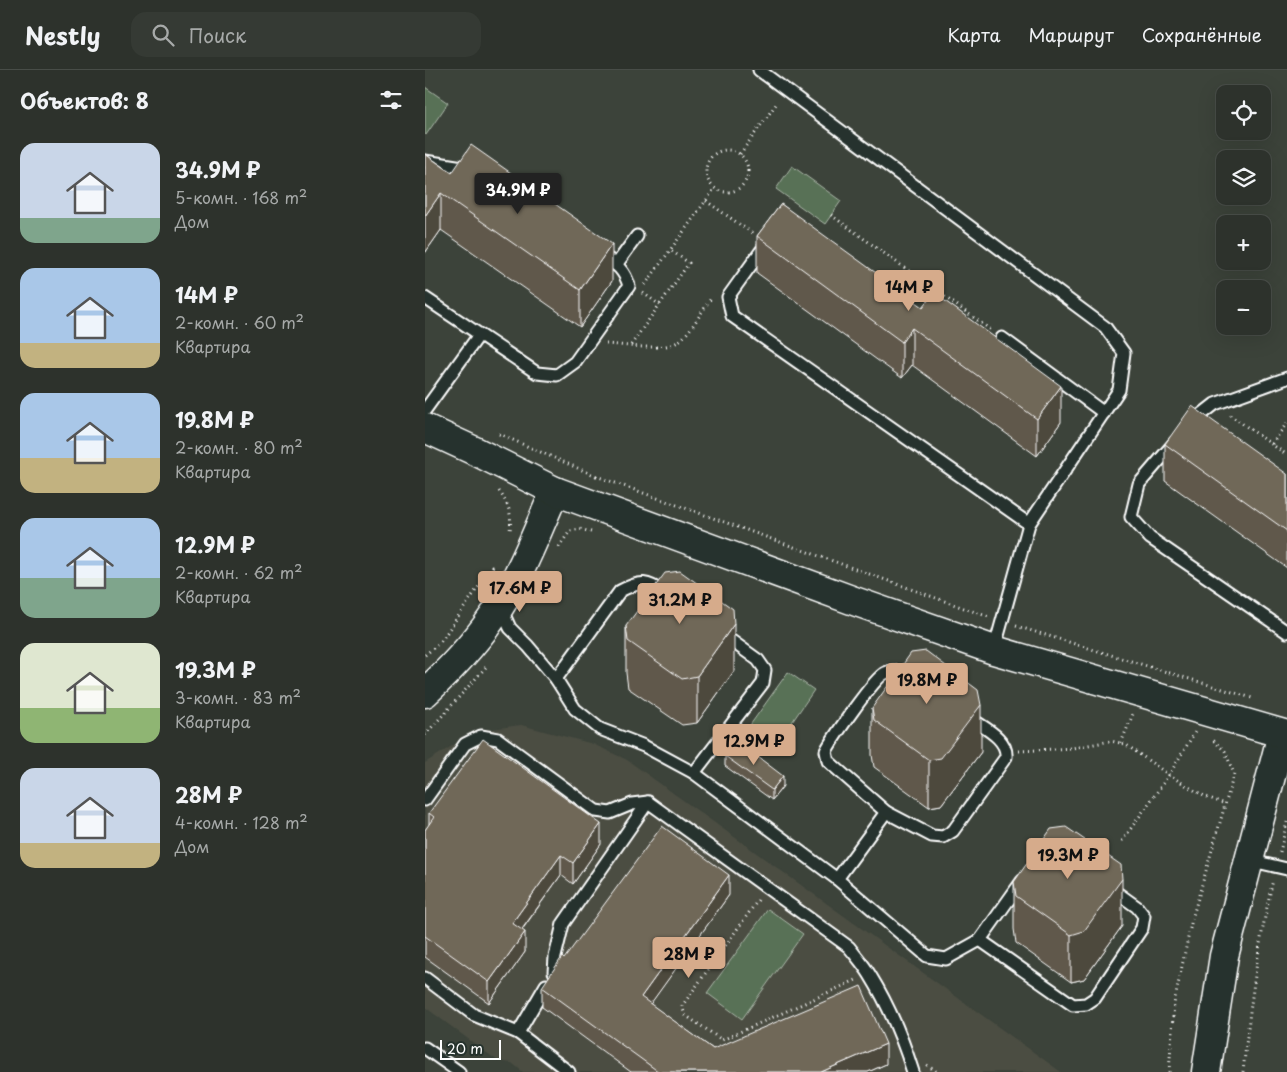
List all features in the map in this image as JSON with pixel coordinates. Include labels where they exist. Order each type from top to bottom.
[{"type":"main road","points":[[425,428],[555,491],[848,598],[995,650],[1285,735],[1248,860],[1224,956],[1206,1072]]},
{"type":"main road","points":[[425,693],[457,663],[500,606],[515,579],[555,491]]},
{"type":"lane","points":[[759,70],[1105,327],[1124,353],[1119,390],[1029,524],[995,650]]},
{"type":"lane","points":[[425,161],[441,165],[466,167],[481,172]]},
{"type":"lane","points":[[616,265],[637,236]]},
{"type":"lane","points":[[769,239],[728,297],[732,316],[1029,524]]},
{"type":"lane","points":[[425,298],[537,373],[557,375],[575,362],[629,286],[625,274],[592,248]]},
{"type":"lane","points":[[425,410],[479,335]]},
{"type":"lane","points":[[1002,338],[1104,412]]},
{"type":"lane","points":[[1287,378],[1215,404],[1139,484],[1131,517],[1150,538],[1287,632]]},
{"type":"lane","points":[[556,679],[621,591],[635,583],[653,584],[677,602]]},
{"type":"lane","points":[[500,606],[510,628],[556,679],[575,708],[600,729],[644,746],[694,773],[837,879],[927,956],[946,959],[980,940],[1026,875]]},
{"type":"lane","points":[[694,773],[763,683],[765,670],[758,660],[709,625]]},
{"type":"lane","points":[[922,685],[906,674],[893,671],[879,676],[826,751],[828,761],[886,812],[933,836],[943,837],[953,831],[1003,762],[1006,752],[1001,740],[961,712]]},
{"type":"lane","points":[[425,800],[465,744],[481,736],[498,739],[597,811],[610,813],[632,804],[648,802],[849,947],[869,974],[906,1048],[913,1072]]},
{"type":"lane","points":[[554,972],[555,957],[563,924],[648,802]]},
{"type":"lane","points":[[837,879],[886,812]]},
{"type":"lane","points":[[1248,860],[1282,868]]},
{"type":"lane","points":[[980,940],[1073,1004],[1086,1004],[1095,998],[1137,936],[1142,928],[1144,916],[1137,907],[1100,881]]},
{"type":"lane","points":[[425,978],[474,1015],[518,1033],[569,1072]]},
{"type":"lane","points":[[518,1033],[546,985]]},
{"type":"lane","points":[[425,1048],[459,1072]]},
{"type":"path","points":[[740,154],[786,90]]},
{"type":"path","points":[[725,150],[740,154],[747,165],[747,180],[737,190],[730,192],[716,190],[707,180],[706,166],[709,160],[713,155],[725,150]]},
{"type":"path","points":[[706,201],[754,234],[769,239]]},
{"type":"path","points":[[831,215],[1002,338]]},
{"type":"path","points":[[749,242],[754,234]]},
{"type":"path","points":[[631,345],[689,263],[670,250]]},
{"type":"path","points":[[602,344],[665,347],[679,341],[690,329],[717,289]]},
{"type":"path","points":[[640,291],[660,305]]},
{"type":"path","points":[[1215,404],[1287,455]]},
{"type":"path","points":[[1272,444],[1287,423]]},
{"type":"path","points":[[597,476],[1002,621],[1257,699]]},
{"type":"path","points":[[494,485],[505,500],[512,517],[509,537]]},
{"type":"path","points":[[556,551],[570,531],[580,530],[600,533]]},
{"type":"path","points":[[425,655],[439,644],[497,560]]},
{"type":"path","points":[[425,735],[484,670],[489,662]]},
{"type":"path","points":[[1121,743],[1133,713],[1142,716]]},
{"type":"path","points":[[1186,729],[1203,734]]},
{"type":"path","points":[[1122,841],[1169,774],[1195,732]]},
{"type":"path","points":[[1169,1072],[1174,1004],[1192,919],[1234,774],[1225,750],[1210,737]]},
{"type":"path","points":[[1006,752],[1072,748],[1111,741],[1121,743],[1204,796],[1225,804]]},
{"type":"path","points":[[1243,1072],[1248,1022],[1263,920],[1282,868],[1287,822]]},
{"type":"path","points":[[767,888],[682,1006],[685,1015],[722,1040],[869,974]]},
{"type":"shaded area","points":[[521,725],[593,744],[627,760],[1061,1072],[523,1072],[512,1063],[498,1061],[425,1007],[425,763],[476,731]]},
{"type":"green space","points":[[425,87],[448,103],[426,135],[425,134]]},
{"type":"green space","points":[[792,166],[841,201],[825,224],[776,189]]},
{"type":"green space","points":[[788,672],[814,690],[775,747],[748,728]]},
{"type":"green space","points":[[768,909],[803,934],[742,1019],[707,993]]},
{"type":"building","points":[[471,145],[612,244],[580,290],[441,193],[425,216],[425,154],[452,173]]},
{"type":"building","points":[[781,204],[923,307],[934,293],[1061,386],[1037,419],[912,328],[902,342],[757,236]]},
{"type":"building","points":[[1192,406],[1287,474],[1287,531],[1165,444]]},
{"type":"building","points":[[680,571],[733,609],[734,624],[697,676],[682,679],[628,641],[626,626],[665,573]]},
{"type":"building","points":[[926,651],[978,690],[981,705],[941,758],[929,760],[874,720],[872,708],[911,653]]},
{"type":"building","points":[[483,739],[601,824],[573,863],[561,855],[512,923],[525,932],[489,982],[425,936],[425,830],[434,817],[429,813]]},
{"type":"building","points":[[737,741],[783,776],[772,790],[725,756]]},
{"type":"building","points":[[662,826],[729,875],[641,997],[713,1049],[861,986],[886,1044],[821,1072],[659,1072],[542,987],[562,957],[564,959]]},
{"type":"building","points":[[1066,827],[1121,865],[1122,879],[1084,931],[1071,935],[1016,896],[1014,882],[1051,829]]}]
